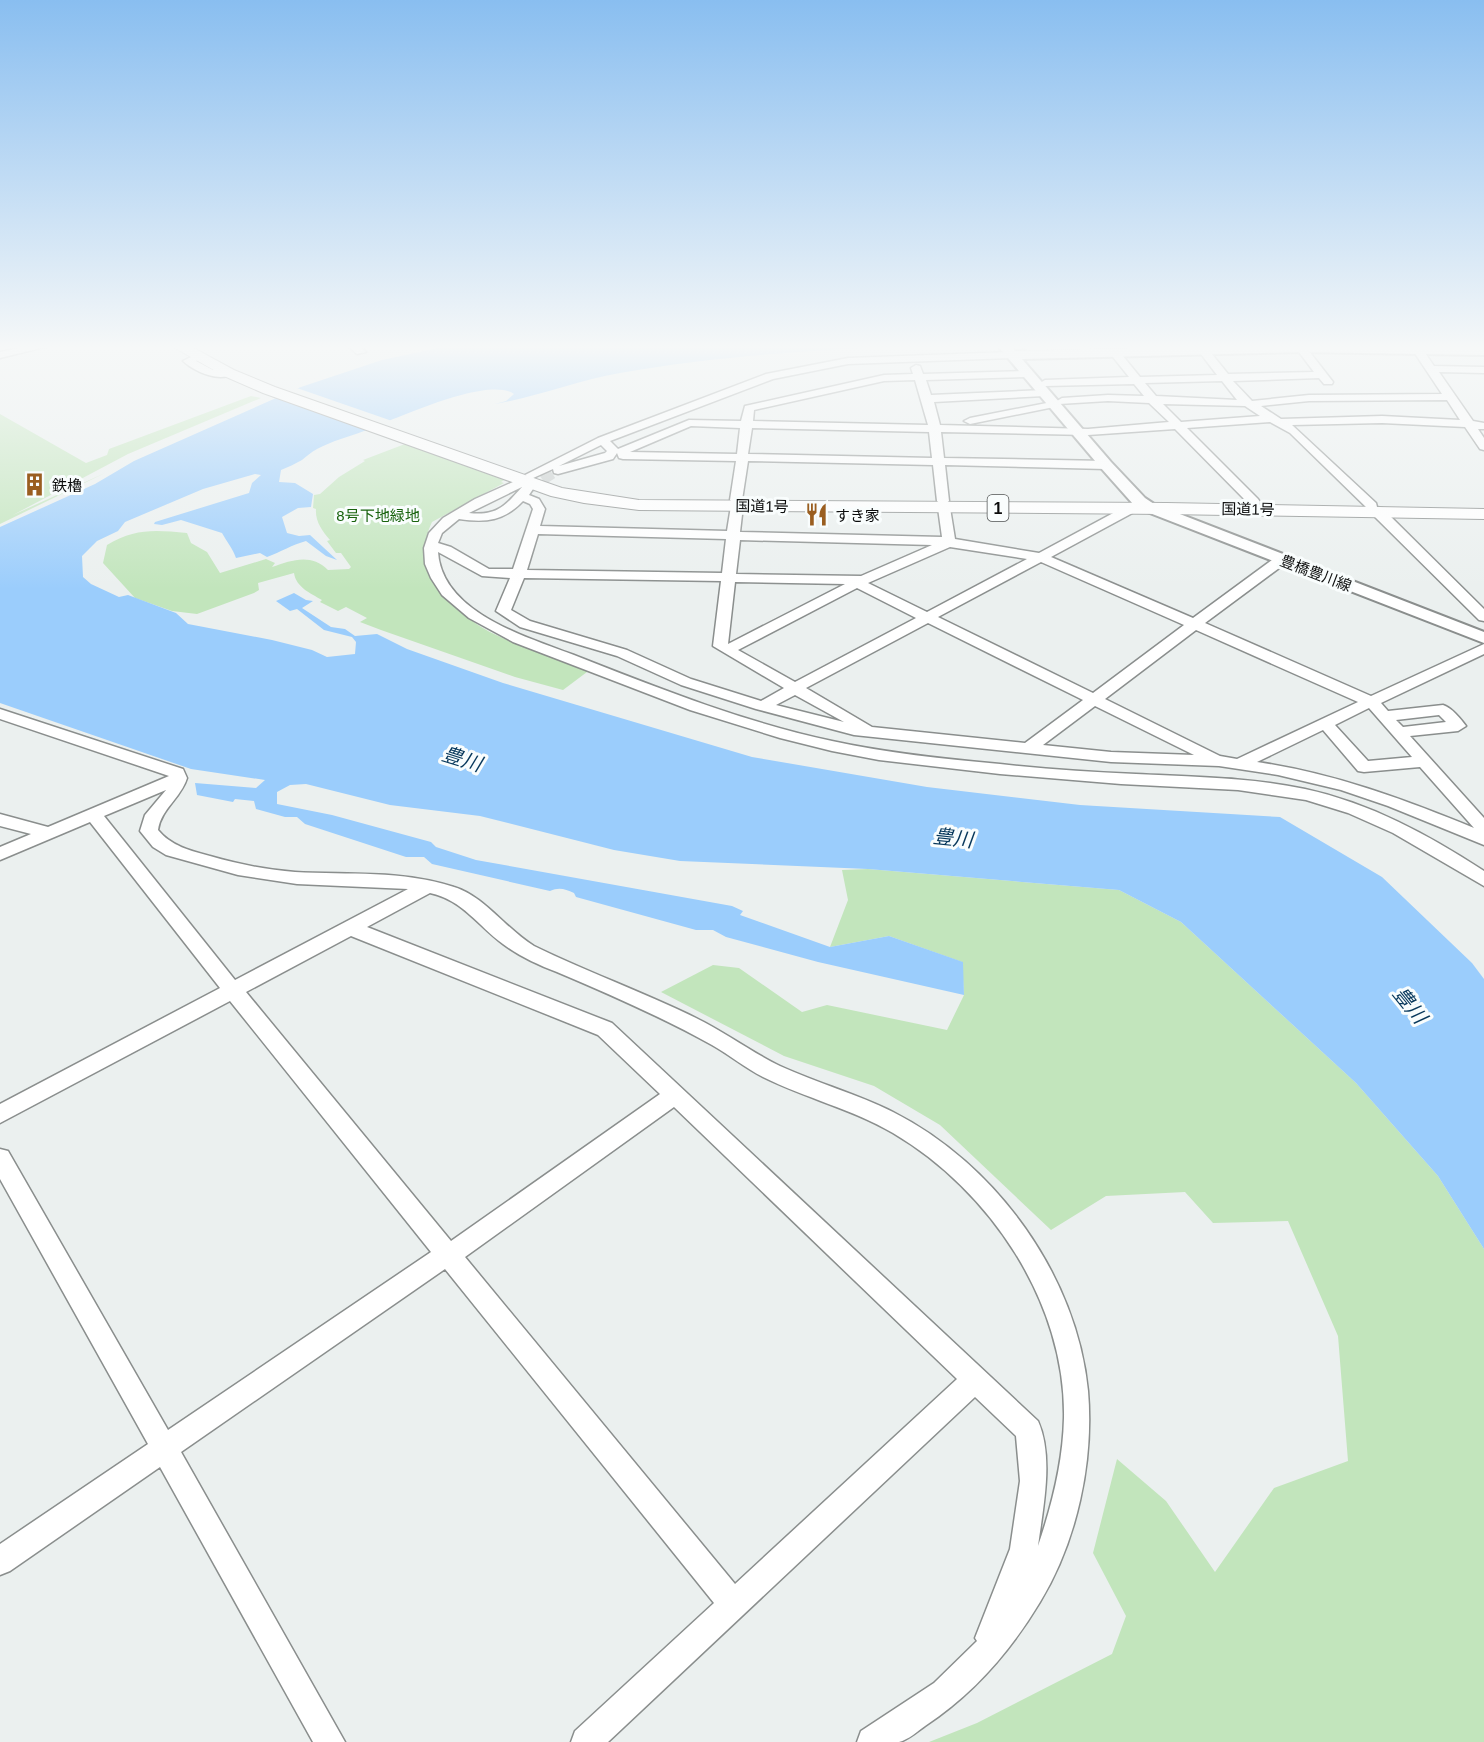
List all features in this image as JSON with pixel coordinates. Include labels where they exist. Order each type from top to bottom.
[{"type":"highway","name":"国道1号","points":[[375,426],[524,482],[584,498],[614,502],[1484,509]]},
{"type":"highway","name":"国道1号","points":[[1147,505],[1254,502],[1484,514]]},
{"type":"main road","points":[[1079,426],[1147,505]]},
{"type":"main road","points":[[1083,431],[1106,465],[1147,505]]},
{"type":"main road","name":"豊橋豊川線","points":[[1147,505],[1281,560],[1484,638]]},
{"type":"main road","name":"豊橋豊川線","points":[[1147,505],[1484,632]]},
{"type":"street","points":[[636,426],[602,440],[458,515],[438,529],[434,535],[431,562],[441,583],[464,608],[497,630],[705,710],[772,731],[879,755],[1025,772],[1264,788],[1309,795],[1415,837],[1484,880]]},
{"type":"street","points":[[681,426],[623,450],[623,455],[1106,465]]},
{"type":"street","points":[[747,426],[720,646],[872,731]]},
{"type":"street","points":[[934,426],[949,542]]},
{"type":"street","points":[[1005,426],[1083,431],[1189,426]]},
{"type":"street","points":[[1287,426],[1484,617]]},
{"type":"street","points":[[1471,426],[1484,446]]},
{"type":"street","points":[[1179,427],[1254,502]]},
{"type":"street","points":[[552,473],[609,456],[613,450],[602,440]]},
{"type":"street","points":[[524,482],[538,505],[533,530],[519,573],[503,610],[525,624],[622,653],[686,682],[762,706],[854,730],[1111,757],[1241,763],[1345,786],[1394,802],[1484,839]]},
{"type":"street","points":[[762,706],[1041,557],[1147,505]]},
{"type":"street","points":[[533,530],[949,542],[1041,557],[1372,702],[1484,829]]},
{"type":"street","points":[[728,650],[860,582],[949,542]]},
{"type":"street","points":[[432,546],[440,546],[479,570],[860,582],[927,618],[1219,761]]},
{"type":"street","points":[[1027,749],[1281,560]]},
{"type":"street","points":[[1241,763],[1484,648]]},
{"type":"street","points":[[1384,716],[1443,710],[1458,726],[1399,732]]},
{"type":"street","points":[[0,714],[177,773],[179,778],[175,792],[155,813],[149,831],[156,842],[175,851],[266,875],[392,880],[429,886],[460,896],[510,939],[534,954],[643,1002],[721,1040],[759,1065],[856,1104],[902,1127],[944,1156],[982,1190],[1013,1231],[1038,1272],[1058,1318],[1071,1364],[1077,1414],[1074,1463],[1063,1514],[1047,1562],[1023,1601],[986,1652],[947,1692],[872,1742]]},
{"type":"street","points":[[1326,723],[1364,767],[1424,761]]},
{"type":"street","points":[[0,854],[179,778]]},
{"type":"street","points":[[1330,802],[1344,801],[1389,813],[1456,834],[1484,846]]},
{"type":"street","points":[[93,814],[233,991],[733,1604]]},
{"type":"street","points":[[0,819],[48,833]]},
{"type":"street","points":[[0,1114],[429,886]]},
{"type":"street","points":[[353,928],[605,1029],[1029,1430],[1033,1481],[1024,1550],[999,1610],[986,1652]]},
{"type":"street","points":[[0,1561],[447,1254],[458,1249],[676,1094]]},
{"type":"street","points":[[0,1158],[330,1742]]},
{"type":"street","points":[[586,1742],[976,1379]]},
{"type":"green space","points":[[0,426],[22,426],[86,463],[107,455],[109,449],[170,426],[194,426],[128,454],[13,515],[105,473],[0,524]]},
{"type":"green space","name":"8号下地緑地","points":[[405,444],[504,480],[501,482],[504,483],[432,522],[426,539],[426,553],[453,600],[473,622],[504,639],[591,669],[563,690],[515,677],[360,622],[367,618],[346,607],[338,611],[320,602],[322,600],[301,586],[294,573],[258,583],[259,590],[254,593],[197,614],[172,611],[135,598],[103,563],[107,545],[117,539],[136,533],[165,531],[187,533],[191,543],[207,552],[220,573],[266,559],[275,563],[272,567],[287,562],[308,560],[315,561],[328,570],[349,569],[351,567],[341,553],[336,553],[327,541],[330,540],[320,526],[316,509],[313,508],[314,495],[320,494],[339,477],[365,461],[363,460]]},
{"type":"green space","points":[[868,869],[1119,890],[1181,922],[1356,1083],[1438,1176],[1484,1249],[1484,1742],[929,1742],[977,1723],[1112,1654],[1126,1616],[1093,1553],[1117,1459],[1166,1501],[1215,1572],[1274,1488],[1348,1461],[1338,1336],[1288,1221],[1213,1223],[1185,1192],[1106,1196],[1051,1230],[940,1125],[874,1086],[784,1056],[661,992],[713,965],[739,968],[802,1012],[827,1005],[947,1030],[964,995],[962,962],[889,936],[830,947],[848,900],[842,870]]},
{"type":"water","name":"豊川","points":[[212,426],[375,426],[315,450],[302,460],[281,470],[279,482],[295,483],[313,494],[311,507],[298,508],[282,517],[287,533],[299,536],[310,535],[337,560],[326,556],[306,541],[267,557],[260,553],[236,558],[222,533],[181,520],[162,525],[154,524],[249,493],[252,483],[261,475],[255,474],[203,489],[125,522],[118,531],[97,541],[82,556],[83,577],[91,584],[119,597],[128,595],[176,613],[188,624],[272,640],[312,650],[327,657],[355,654],[356,642],[352,637],[324,630],[297,609],[290,611],[276,601],[294,593],[313,601],[302,608],[331,627],[345,629],[355,636],[377,634],[407,649],[503,683],[752,757],[927,787],[1080,805],[1280,817],[1382,877],[1472,963],[1484,979],[1484,1249],[1438,1176],[1356,1083],[1181,922],[1119,890],[868,869],[680,861],[614,850],[480,816],[390,805],[306,784],[290,785],[277,792],[277,804],[332,815],[431,842],[436,847],[476,860],[732,906],[743,911],[740,915],[830,947],[889,936],[963,962],[964,995],[818,962],[726,937],[713,930],[696,930],[576,897],[574,893],[565,890],[550,891],[432,864],[424,857],[406,857],[305,824],[297,817],[285,817],[256,809],[254,801],[235,799],[233,802],[197,795],[195,783],[256,788],[265,780],[191,769],[0,703],[0,527],[95,484],[134,461]]},
{"type":"pier","points":[[356,426],[385,426],[372,432]]},
{"type":"tunnel","points":[[527,489],[552,473]]},
{"type":"place","name":"鉄櫓","points":[[34,485]]},
{"type":"place","name":"すき家","points":[[817,515]]}]
